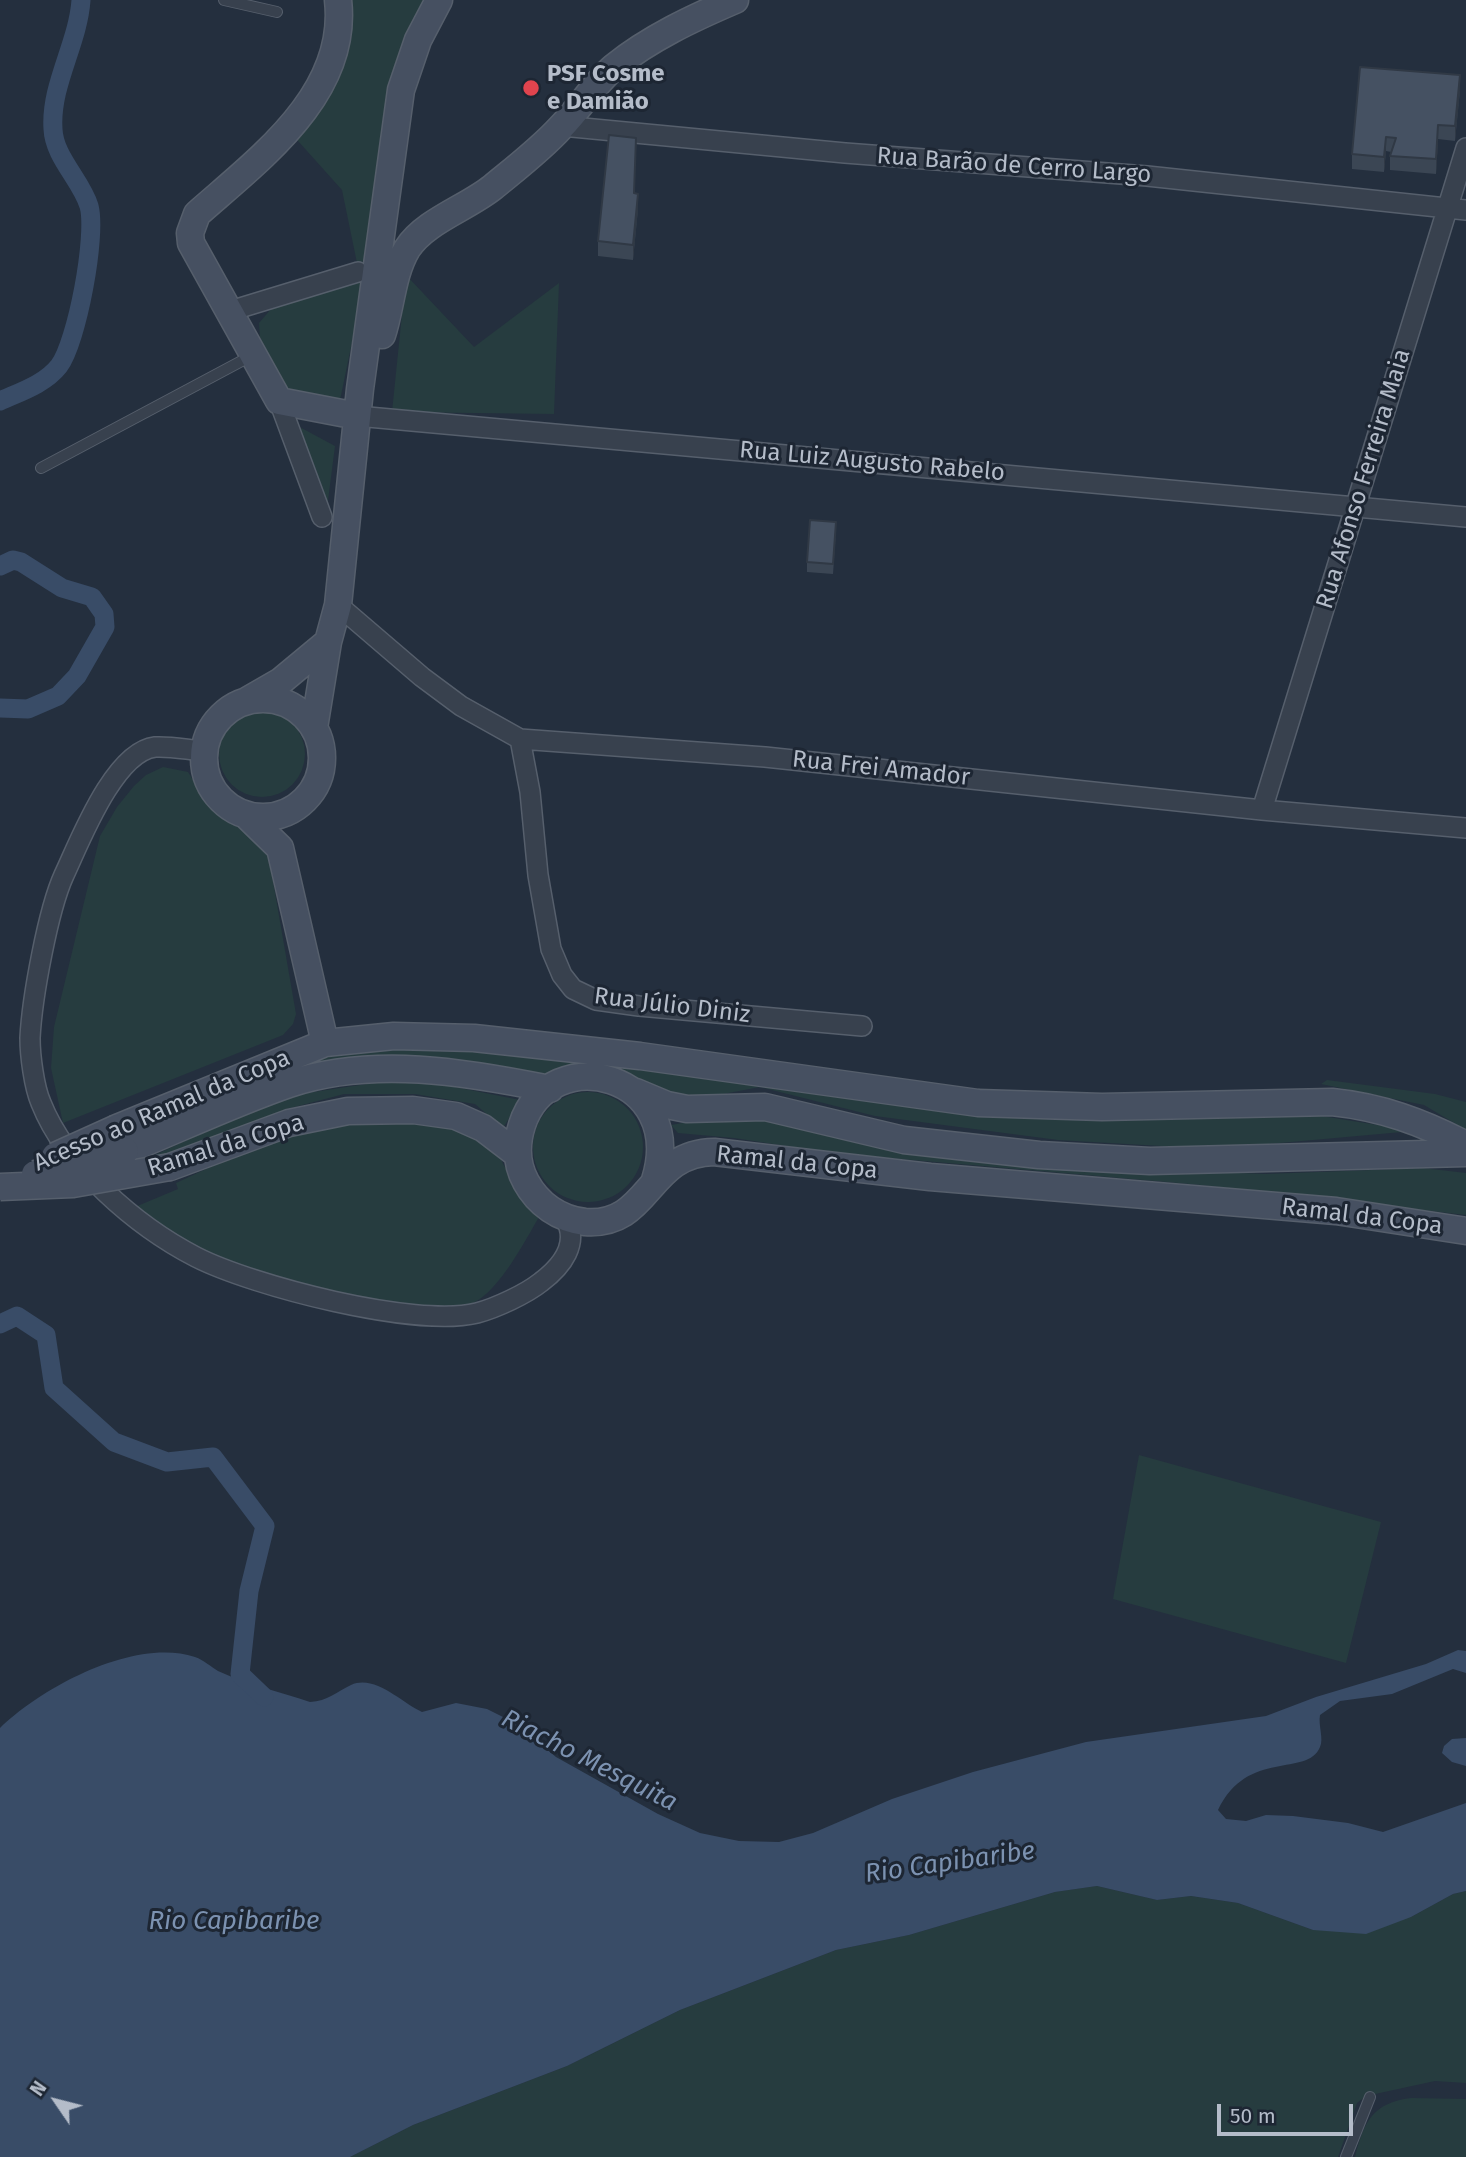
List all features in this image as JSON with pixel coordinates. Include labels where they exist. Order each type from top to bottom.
[{"type":"street","points":[[322,517],[279,401],[191,243],[191,224],[197,214],[299,117],[322,86],[336,52],[338,0]]},
{"type":"street","points":[[314,728],[328,642],[338,605],[360,389],[401,90],[418,40],[439,0]]},
{"type":"street","points":[[360,389],[388,317],[398,268],[408,248],[423,230],[459,211],[492,188],[562,126],[588,92],[615,67],[691,20],[735,0]]},
{"type":"street","name":"Rua Barão de Cerro Largo","points":[[562,126],[845,153],[1147,176],[1456,209]]},
{"type":"street","name":"Rua Afonso Ferreira Maia","points":[[1262,810],[1355,506],[1456,209],[1466,148]]},
{"type":"street","points":[[384,222],[423,230]]},
{"type":"street","points":[[230,311],[358,272]]},
{"type":"street","name":"Rua Luiz Augusto Rabelo","points":[[279,401],[357,416],[1466,517]]},
{"type":"street","name":"Rua Frei Amador","points":[[338,605],[422,677],[461,706],[520,739],[765,757],[1262,810],[1466,828]]},
{"type":"street","points":[[328,642],[281,681],[228,710],[215,723],[205,751],[207,777],[215,793],[229,806],[246,815],[280,848],[325,1043],[394,1037],[474,1038],[592,1064],[978,1103],[1102,1107],[1299,1100],[1332,1102],[1365,1105],[1397,1114],[1466,1145]]},
{"type":"street","points":[[245,702],[264,699],[284,702],[302,713],[314,728],[321,747],[321,767],[315,786],[302,802],[280,848]]},
{"type":"street","name":"Rua Júlio Diniz","points":[[520,739],[530,792],[538,875],[551,949],[562,975],[573,989],[596,1000],[618,1003],[862,1026]]},
{"type":"street","points":[[205,751],[153,747],[131,758],[89,820],[62,880],[43,956],[30,1039],[40,1101],[63,1145],[93,1182],[195,1256],[246,1278],[340,1302],[406,1313],[441,1316],[477,1313],[528,1293],[555,1271],[572,1242],[572,1229],[565,1218],[546,1208],[531,1193],[522,1175],[517,1154],[519,1135],[524,1117],[550,1088],[592,1064]]},
{"type":"street","points":[[246,815],[265,817],[285,813],[302,802]]},
{"type":"street","name":"Acesso ao Ramal da Copa","points":[[0,1184],[121,1139],[325,1043]]},
{"type":"street","points":[[592,1064],[612,1080],[631,1089],[647,1104],[658,1122],[662,1160],[655,1180]]},
{"type":"street","name":"Ramal da Copa","points":[[121,1139],[291,1083],[341,1073],[428,1068],[550,1088]]},
{"type":"street","name":"Ramal da Copa","points":[[631,1089],[658,1102],[687,1109],[765,1107],[904,1140],[1039,1155],[1150,1161],[1373,1158],[1466,1153]]},
{"type":"street","name":"Ramal da Copa","points":[[0,1184],[73,1184],[170,1167],[289,1123],[348,1111],[413,1110],[456,1116],[483,1128],[517,1154]]},
{"type":"street","name":"Ramal da Copa","points":[[565,1218],[586,1222],[617,1216],[644,1198],[655,1180],[686,1155],[714,1152],[930,1177],[1336,1211],[1466,1231]]},
{"type":"lane","points":[[224,0],[277,12]]},
{"type":"lane","points":[[41,468],[254,354]]},
{"type":"lane","points":[[1346,2157],[1370,2097]]},
{"type":"green space","points":[[348,0],[426,0],[368,260],[357,263],[342,190],[290,132]]},
{"type":"green space","points":[[406,275],[474,347],[559,283],[554,414],[392,412]]},
{"type":"green space","points":[[365,279],[339,405],[286,391],[260,338],[259,323],[271,309]]},
{"type":"green space","points":[[294,424],[335,446],[326,516],[316,470]]},
{"type":"green space","points":[[262,711],[286,718],[298,730],[305,754],[298,778],[286,790],[262,797],[238,790],[226,778],[219,754],[226,730],[238,718]]},
{"type":"green space","points":[[163,767],[188,772],[220,816],[251,835],[264,848],[269,858],[296,1014],[293,1024],[283,1035],[63,1123],[51,1068],[54,1027],[100,836],[117,807],[134,786],[146,775]]},
{"type":"green space","points":[[481,1044],[804,1085],[1259,1106],[1440,1135],[1402,1132],[1213,1149],[1058,1140],[875,1116],[760,1087],[702,1098],[656,1094],[624,1071],[574,1065],[548,1081],[495,1070],[224,1089],[306,1058],[380,1047]]},
{"type":"green space","points":[[1327,1080],[1435,1094],[1466,1102],[1466,1130],[1424,1105],[1321,1084]]},
{"type":"green space","points":[[380,1082],[440,1084],[520,1100],[503,1128],[475,1104],[415,1094],[344,1094],[287,1109],[180,1153],[127,1168],[243,1114],[300,1094]]},
{"type":"green space","points":[[588,1092],[609,1096],[627,1108],[639,1126],[643,1147],[639,1168],[627,1186],[609,1198],[588,1202],[567,1198],[549,1186],[537,1168],[533,1147],[537,1126],[549,1108],[567,1096]]},
{"type":"green space","points":[[733,1114],[1159,1170],[1266,1174],[1423,1168],[1466,1173],[1466,1215],[1201,1185],[832,1153],[734,1138],[678,1133],[671,1125]]},
{"type":"green space","points":[[427,1122],[465,1130],[498,1149],[503,1164],[539,1217],[503,1276],[475,1302],[451,1308],[418,1307],[378,1302],[291,1281],[192,1245],[135,1207],[178,1189],[176,1183],[264,1142],[327,1123]]},
{"type":"green space","points":[[1139,1455],[1381,1522],[1346,1663],[1113,1599]]},
{"type":"green space","points":[[1097,1886],[1157,1900],[1191,1896],[1238,1903],[1313,1930],[1411,1917],[1453,1894],[1466,1891],[1466,2083],[1435,2081],[1366,2096],[1357,2103],[1338,2157],[350,2157],[413,2125],[567,2066],[680,2010],[836,1950],[909,1935],[1055,1892]]},
{"type":"green space","points":[[1411,2098],[1466,2099],[1466,2157],[1355,2157],[1366,2124],[1372,2116],[1387,2104]]},
{"type":"water","name":"Rio Capibaribe","points":[[1458,1650],[1466,1651],[1466,1673],[1453,1669],[1392,1694],[1340,1701],[1320,1715],[1321,1744],[1313,1756],[1245,1778],[1230,1791],[1218,1810],[1226,1819],[1246,1821],[1266,1815],[1293,1816],[1348,1823],[1383,1832],[1466,1803],[1466,1891],[1453,1894],[1411,1917],[1366,1934],[1313,1930],[1238,1903],[1191,1896],[1157,1900],[1097,1886],[1055,1892],[909,1935],[836,1950],[680,2010],[567,2066],[413,2125],[350,2157],[0,2157],[0,1728],[18,1712],[64,1682],[118,1660],[145,1654],[171,1653],[195,1657],[229,1676],[310,1702],[327,1698],[351,1685],[369,1683],[379,1686],[422,1712],[456,1703],[487,1709],[515,1723],[556,1757],[658,1814],[700,1833],[739,1841],[779,1842],[813,1833],[892,1799],[973,1772],[1086,1742],[1266,1716],[1316,1697],[1426,1664]]},
{"type":"water","points":[[1466,1738],[1466,1766],[1452,1762],[1442,1753],[1444,1746],[1452,1739]]},
{"type":"building","points":[[1360,67],[1460,75],[1455,126],[1438,125],[1436,159],[1390,156],[1396,138],[1386,137],[1384,157],[1352,154]]},
{"type":"building","points":[[609,135],[636,138],[634,193],[638,194],[633,245],[598,241]]},
{"type":"building","points":[[810,520],[836,522],[833,564],[807,562]]},
{"type":"waterway","name":"Riacho Mesquita","points":[[0,401],[39,383],[59,366],[72,335],[84,288],[90,240],[89,206],[58,149],[53,129],[56,96],[75,33],[81,0]]},
{"type":"waterway","name":"Riacho Mesquita","points":[[0,566],[13,560],[21,562],[62,588],[92,597],[104,614],[105,627],[77,676],[58,696],[28,709],[0,708]]},
{"type":"waterway","name":"Riacho Mesquita","points":[[0,1324],[17,1316],[46,1335],[54,1388],[114,1442],[167,1462],[213,1457],[265,1526],[249,1591],[240,1674],[264,1697]]},
{"type":"place","name":"PSF Cosme e Damião","points":[[531,88]]}]
